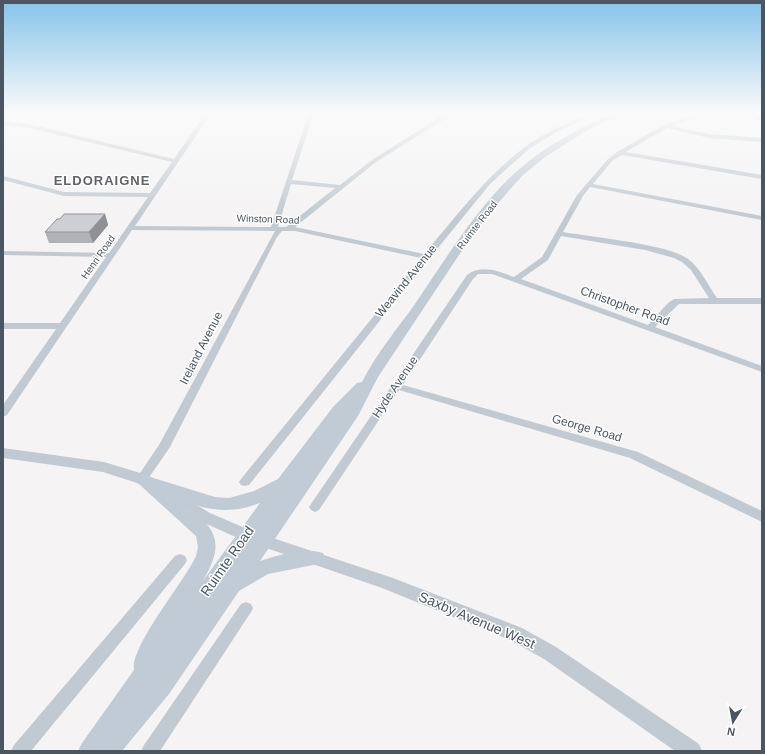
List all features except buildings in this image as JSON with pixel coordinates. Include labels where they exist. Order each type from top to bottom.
[{"type":"main road","name":"Ruimte Road","points":[[90,751],[142,677],[208,589],[255,538],[353,413],[371,377],[455,253],[489,208],[519,174],[554,147]]},
{"type":"main road","name":"Ruimte Road","points":[[108,751],[161,686],[221,599],[286,480],[338,410],[371,377]]},
{"type":"main road","points":[[144,481],[183,493],[207,504],[228,505],[259,496],[286,480]]},
{"type":"main road","points":[[142,677],[146,658],[156,636],[201,567],[206,558],[208,547],[201,527],[144,481]]},
{"type":"main road","points":[[221,599],[242,578],[262,567],[270,564],[316,558]]},
{"type":"street","points":[[118,147],[176,161]]},
{"type":"street","name":"Henri Road","points":[[3,413],[185,147]]},
{"type":"street","points":[[282,228],[290,182],[300,147]]},
{"type":"street","name":"Ireland Avenue","points":[[144,481],[164,447],[270,244],[282,228],[342,187],[374,161],[396,147]]},
{"type":"street","name":"Weavind Avenue","points":[[245,482],[488,182],[528,147]]},
{"type":"street","points":[[515,280],[545,258],[573,206],[602,167],[619,153],[629,147]]},
{"type":"street","points":[[619,153],[762,177]]},
{"type":"street","points":[[3,178],[64,194],[152,195]]},
{"type":"street","points":[[290,182],[342,187]]},
{"type":"street","points":[[589,185],[762,218]]},
{"type":"street","name":"Winston Road","points":[[131,228],[282,228],[426,257]]},
{"type":"street","points":[[559,234],[663,252],[680,257],[690,266],[714,300]]},
{"type":"street","points":[[3,253],[112,255]]},
{"type":"street","name":"Christopher Road","points":[[479,271],[493,272],[651,327],[762,369]]},
{"type":"street","name":"Hyde Avenue","points":[[315,507],[470,277],[479,271]]},
{"type":"street","points":[[651,327],[675,302],[714,300],[762,301]]},
{"type":"street","points":[[3,326],[63,326]]},
{"type":"street","name":"George Road","points":[[396,386],[634,456],[762,517]]},
{"type":"street","name":"Saxby Avenue West","points":[[3,453],[81,462],[104,467],[144,481],[205,517],[255,538],[394,586],[516,634],[550,653],[692,751]]},
{"type":"street","points":[[20,751],[180,560]]},
{"type":"street","points":[[150,751],[246,608]]},
{"type":"district","name":"ELDORAIGNE","points":[[102,180]]}]
